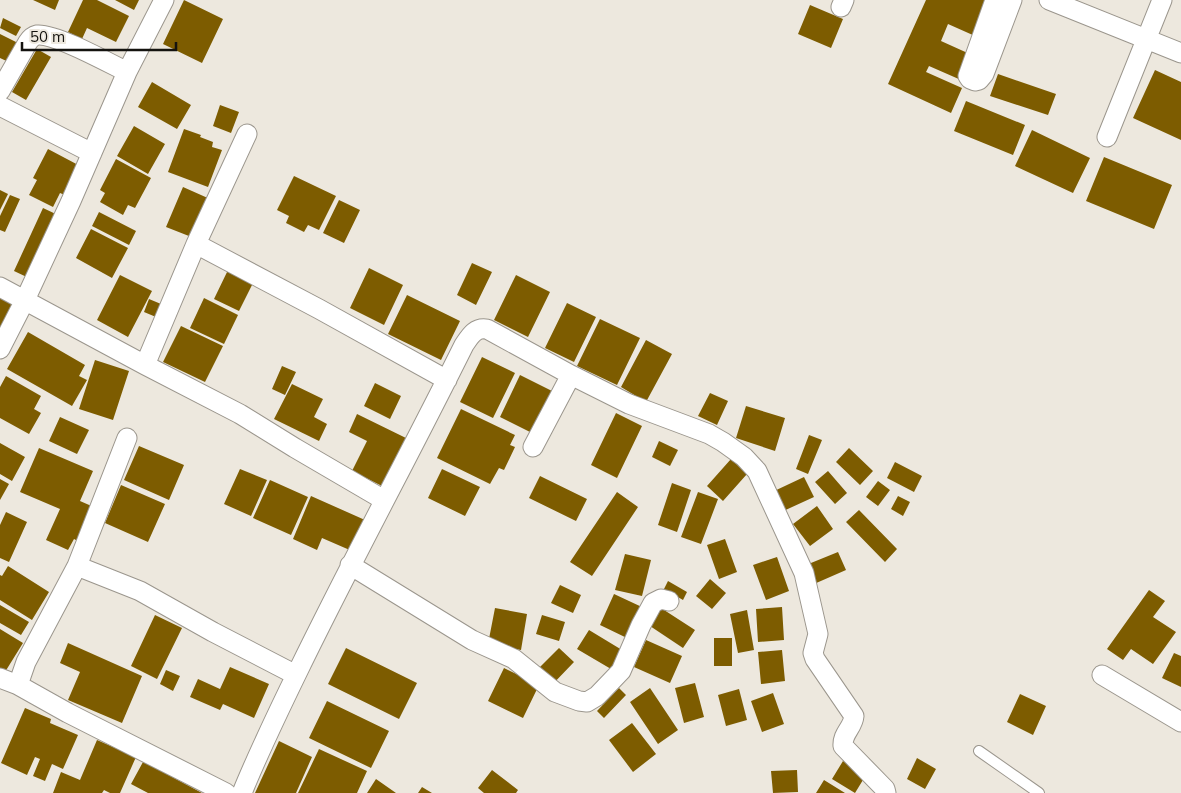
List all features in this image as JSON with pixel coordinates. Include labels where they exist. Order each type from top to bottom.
[{"type":"street","points":[[0,349],[25,300],[127,72],[164,0]]},
{"type":"street","points":[[995,0],[968,76],[975,81],[979,80],[984,74],[1012,0]]},
{"type":"street","points":[[1049,0],[1181,53]]},
{"type":"street","points":[[1107,137],[1162,0]]},
{"type":"street","points":[[0,91],[28,42],[36,35],[43,35],[58,40],[127,72]]},
{"type":"street","points":[[0,106],[92,153]]},
{"type":"street","points":[[145,365],[196,244],[247,134]]},
{"type":"street","points":[[196,244],[447,380]]},
{"type":"street","points":[[0,287],[240,414],[384,500]]},
{"type":"street","points":[[242,793],[296,675],[350,565],[464,345],[472,333],[480,328],[494,332],[571,375],[629,404],[708,434],[744,457],[757,471],[804,574],[818,634],[813,653],[815,659],[854,716],[852,727],[845,733],[843,746],[885,789],[886,793]]},
{"type":"street","points":[[533,447],[571,375]]},
{"type":"street","points":[[18,685],[26,662],[77,566],[127,438]]},
{"type":"street","points":[[350,565],[472,640],[514,659],[555,692],[587,702],[598,696],[621,672],[641,625],[653,603],[661,599],[669,601]]},
{"type":"street","points":[[77,566],[140,591],[296,675]]},
{"type":"street","points":[[1102,675],[1181,722]]},
{"type":"street","points":[[0,678],[18,685],[68,713],[226,793]]},
{"type":"lane","points":[[979,751],[1039,793]]},
{"type":"building","points":[[33,0],[59,0],[55,10]]},
{"type":"building","points":[[83,0],[97,0],[129,16],[116,42],[87,28],[82,39],[68,32]]},
{"type":"building","points":[[115,0],[139,0],[134,10]]},
{"type":"building","points":[[184,0],[223,19],[202,63],[163,44]]},
{"type":"building","points":[[926,0],[985,0],[990,3],[975,36],[948,24],[941,41],[972,55],[961,80],[929,66],[926,72],[962,88],[951,113],[888,84]]},
{"type":"building","points":[[810,5],[843,19],[831,48],[798,34]]},
{"type":"building","points":[[3,18],[21,27],[16,36],[0,28]]},
{"type":"building","points":[[0,34],[24,46],[15,65],[0,58]]},
{"type":"building","points":[[37,49],[51,57],[26,100],[12,92]]},
{"type":"building","points":[[1155,70],[1181,82],[1181,140],[1133,118]]},
{"type":"building","points":[[998,74],[1056,94],[1048,115],[990,96]]},
{"type":"building","points":[[152,82],[191,105],[177,129],[138,107]]},
{"type":"building","points":[[966,101],[1025,125],[1013,155],[954,131]]},
{"type":"building","points":[[220,105],[239,112],[231,133],[213,126]]},
{"type":"building","points":[[134,126],[165,144],[148,174],[117,156]]},
{"type":"building","points":[[184,129],[201,135],[200,137],[213,142],[212,147],[222,150],[208,187],[168,172]]},
{"type":"building","points":[[1032,130],[1090,158],[1073,193],[1015,166]]},
{"type":"building","points":[[48,149],[82,167],[67,196],[60,193],[53,207],[29,195],[37,180],[33,178]]},
{"type":"building","points":[[1104,157],[1172,185],[1154,229],[1086,201]]},
{"type":"building","points":[[116,159],[151,178],[135,208],[128,205],[123,215],[100,202],[105,193],[100,190]]},
{"type":"building","points":[[294,176],[336,196],[319,230],[308,225],[304,232],[286,223],[289,216],[277,210]]},
{"type":"building","points":[[183,187],[210,199],[194,238],[166,227]]},
{"type":"building","points":[[0,190],[8,194],[0,210]]},
{"type":"building","points":[[10,195],[20,199],[5,232],[0,230],[0,216]]},
{"type":"building","points":[[339,200],[360,210],[344,243],[323,233]]},
{"type":"building","points":[[43,208],[60,216],[31,279],[14,271]]},
{"type":"building","points":[[99,212],[136,231],[129,245],[92,226]]},
{"type":"building","points":[[91,229],[128,248],[112,278],[76,258]]},
{"type":"building","points":[[472,263],[492,272],[476,305],[457,295]]},
{"type":"building","points":[[369,268],[403,285],[384,325],[350,308]]},
{"type":"building","points":[[228,270],[253,283],[239,311],[214,299]]},
{"type":"building","points":[[120,275],[152,291],[128,337],[97,320]]},
{"type":"building","points":[[516,275],[550,292],[528,337],[494,320]]},
{"type":"building","points":[[0,295],[17,303],[5,330],[0,328]]},
{"type":"building","points":[[407,295],[460,321],[441,360],[388,334]]},
{"type":"building","points":[[204,298],[238,315],[224,344],[190,328]]},
{"type":"building","points":[[149,299],[161,304],[156,317],[144,312]]},
{"type":"building","points":[[567,303],[596,317],[574,362],[545,348]]},
{"type":"building","points":[[600,319],[640,338],[617,385],[577,366]]},
{"type":"building","points":[[181,326],[223,346],[205,382],[163,362]]},
{"type":"building","points":[[28,332],[85,365],[79,376],[87,380],[72,406],[7,369]]},
{"type":"building","points":[[646,340],[672,354],[646,402],[621,387]]},
{"type":"building","points":[[482,357],[515,373],[493,418],[460,402]]},
{"type":"building","points":[[95,360],[129,371],[113,420],[79,409]]},
{"type":"building","points":[[282,366],[296,372],[285,395],[272,389]]},
{"type":"building","points":[[520,375],[558,394],[538,436],[500,417]]},
{"type":"building","points":[[6,376],[41,396],[34,409],[41,413],[29,434],[0,418],[0,387]]},
{"type":"building","points":[[375,383],[401,396],[390,419],[364,406]]},
{"type":"building","points":[[292,384],[323,399],[314,417],[327,424],[319,441],[274,419]]},
{"type":"building","points":[[710,393],[728,401],[717,425],[698,416]]},
{"type":"building","points":[[746,406],[785,418],[775,451],[736,438]]},
{"type":"building","points":[[461,409],[515,435],[510,445],[515,447],[504,470],[499,468],[490,484],[437,458]]},
{"type":"building","points":[[616,413],[642,426],[617,478],[591,465]]},
{"type":"building","points":[[357,414],[408,439],[400,457],[397,456],[382,486],[352,471],[367,441],[349,432]]},
{"type":"building","points":[[60,417],[89,430],[77,454],[49,441]]},
{"type":"building","points":[[809,435],[822,440],[808,474],[796,469]]},
{"type":"building","points":[[659,441],[678,450],[670,466],[652,457]]},
{"type":"building","points":[[0,443],[25,457],[12,481],[0,474]]},
{"type":"building","points":[[139,446],[184,465],[169,500],[124,480]]},
{"type":"building","points":[[39,448],[93,471],[80,501],[96,508],[80,542],[74,539],[68,550],[46,540],[60,509],[20,492]]},
{"type":"building","points":[[849,448],[873,471],[860,485],[836,462]]},
{"type":"building","points":[[731,459],[747,474],[723,501],[707,486]]},
{"type":"building","points":[[895,462],[922,476],[914,492],[887,478]]},
{"type":"building","points":[[240,469],[267,480],[251,516],[224,504]]},
{"type":"building","points":[[442,469],[480,487],[465,516],[428,498]]},
{"type":"building","points":[[828,471],[847,493],[835,504],[815,482]]},
{"type":"building","points":[[540,476],[587,499],[576,521],[529,498]]},
{"type":"building","points":[[804,477],[814,497],[779,513],[770,493]]},
{"type":"building","points":[[0,479],[9,484],[0,500]]},
{"type":"building","points":[[270,480],[308,497],[291,535],[253,518]]},
{"type":"building","points":[[878,481],[890,490],[878,506],[866,497]]},
{"type":"building","points":[[672,483],[691,490],[677,532],[658,525]]},
{"type":"building","points":[[121,485],[165,504],[148,542],[105,523]]},
{"type":"building","points":[[617,492],[638,507],[592,576],[570,562]]},
{"type":"building","points":[[698,492],[718,499],[701,544],[681,537]]},
{"type":"building","points":[[311,496],[365,520],[352,551],[322,538],[317,550],[293,539]]},
{"type":"building","points":[[898,496],[910,502],[903,516],[891,509]]},
{"type":"building","points":[[817,506],[833,529],[810,546],[793,524]]},
{"type":"building","points":[[859,510],[897,549],[885,562],[846,522]]},
{"type":"building","points":[[6,512],[27,522],[9,562],[0,558],[0,525]]},
{"type":"building","points":[[725,539],[737,572],[719,579],[707,545]]},
{"type":"building","points":[[838,552],[846,570],[814,584],[806,565]]},
{"type":"building","points":[[625,554],[651,560],[642,596],[615,590]]},
{"type":"building","points":[[777,557],[789,591],[766,600],[753,565]]},
{"type":"building","points":[[8,566],[49,592],[32,620],[0,600],[0,575],[2,576]]},
{"type":"building","points":[[710,579],[726,593],[712,609],[696,596]]},
{"type":"building","points":[[668,581],[687,592],[683,600],[664,589]]},
{"type":"building","points":[[560,585],[581,595],[573,613],[551,603]]},
{"type":"building","points":[[1149,590],[1165,601],[1153,617],[1176,632],[1153,664],[1131,649],[1123,660],[1107,649]]},
{"type":"building","points":[[614,594],[644,608],[629,639],[600,625]]},
{"type":"building","points":[[0,605],[29,622],[21,635],[0,623]]},
{"type":"building","points":[[782,607],[784,640],[758,642],[756,609]]},
{"type":"building","points":[[495,608],[527,614],[521,650],[488,644]]},
{"type":"building","points":[[661,608],[695,630],[683,648],[650,626]]},
{"type":"building","points":[[747,610],[754,650],[738,653],[730,614]]},
{"type":"building","points":[[155,615],[182,628],[157,679],[131,666]]},
{"type":"building","points":[[542,615],[565,622],[559,641],[536,634]]},
{"type":"building","points":[[0,629],[23,643],[5,672],[0,670]]},
{"type":"building","points":[[589,630],[622,650],[611,669],[577,649]]},
{"type":"building","points":[[714,638],[732,638],[732,666],[714,666]]},
{"type":"building","points":[[646,640],[682,656],[670,683],[634,667]]},
{"type":"building","points":[[68,643],[142,676],[122,723],[68,700],[80,672],[60,663]]},
{"type":"building","points":[[346,648],[417,683],[399,719],[328,684]]},
{"type":"building","points":[[559,648],[574,662],[550,687],[535,672]]},
{"type":"building","points":[[782,650],[785,681],[761,684],[758,652]]},
{"type":"building","points":[[1174,653],[1181,656],[1181,687],[1162,678]]},
{"type":"building","points":[[230,667],[269,684],[254,718],[223,704],[220,710],[190,697],[198,679],[220,689]]},
{"type":"building","points":[[504,668],[539,685],[523,718],[488,701]]},
{"type":"building","points":[[166,670],[180,676],[173,691],[160,684]]},
{"type":"building","points":[[695,683],[704,717],[684,723],[675,688]]},
{"type":"building","points":[[619,688],[626,695],[604,718],[597,711]]},
{"type":"building","points":[[650,688],[678,730],[658,744],[630,702]]},
{"type":"building","points":[[739,689],[747,720],[726,726],[718,695]]},
{"type":"building","points":[[773,693],[784,724],[762,732],[751,701]]},
{"type":"building","points":[[1020,694],[1046,706],[1033,735],[1007,722]]},
{"type":"building","points":[[327,701],[389,731],[371,768],[309,738]]},
{"type":"building","points":[[25,708],[51,719],[50,723],[78,735],[63,769],[52,764],[45,781],[33,776],[40,759],[35,757],[27,775],[1,763]]},
{"type":"building","points":[[632,723],[656,754],[633,772],[609,740]]},
{"type":"building","points":[[97,740],[136,757],[120,793],[110,793],[104,790],[102,793],[53,793],[61,772],[80,780]]},
{"type":"building","points":[[279,741],[312,757],[296,793],[255,793]]},
{"type":"building","points":[[319,749],[367,771],[357,793],[298,793]]},
{"type":"building","points":[[917,758],[936,769],[925,789],[907,779]]},
{"type":"building","points":[[843,761],[866,775],[855,793],[832,779]]},
{"type":"building","points":[[143,762],[202,793],[148,793],[131,784]]},
{"type":"building","points":[[492,770],[518,790],[516,793],[484,793],[478,788]]},
{"type":"building","points":[[797,770],[798,792],[773,793],[771,771]]},
{"type":"building","points":[[376,779],[396,793],[367,793]]},
{"type":"building","points":[[824,780],[845,793],[816,793]]},
{"type":"building","points":[[422,787],[432,793],[418,793]]}]
